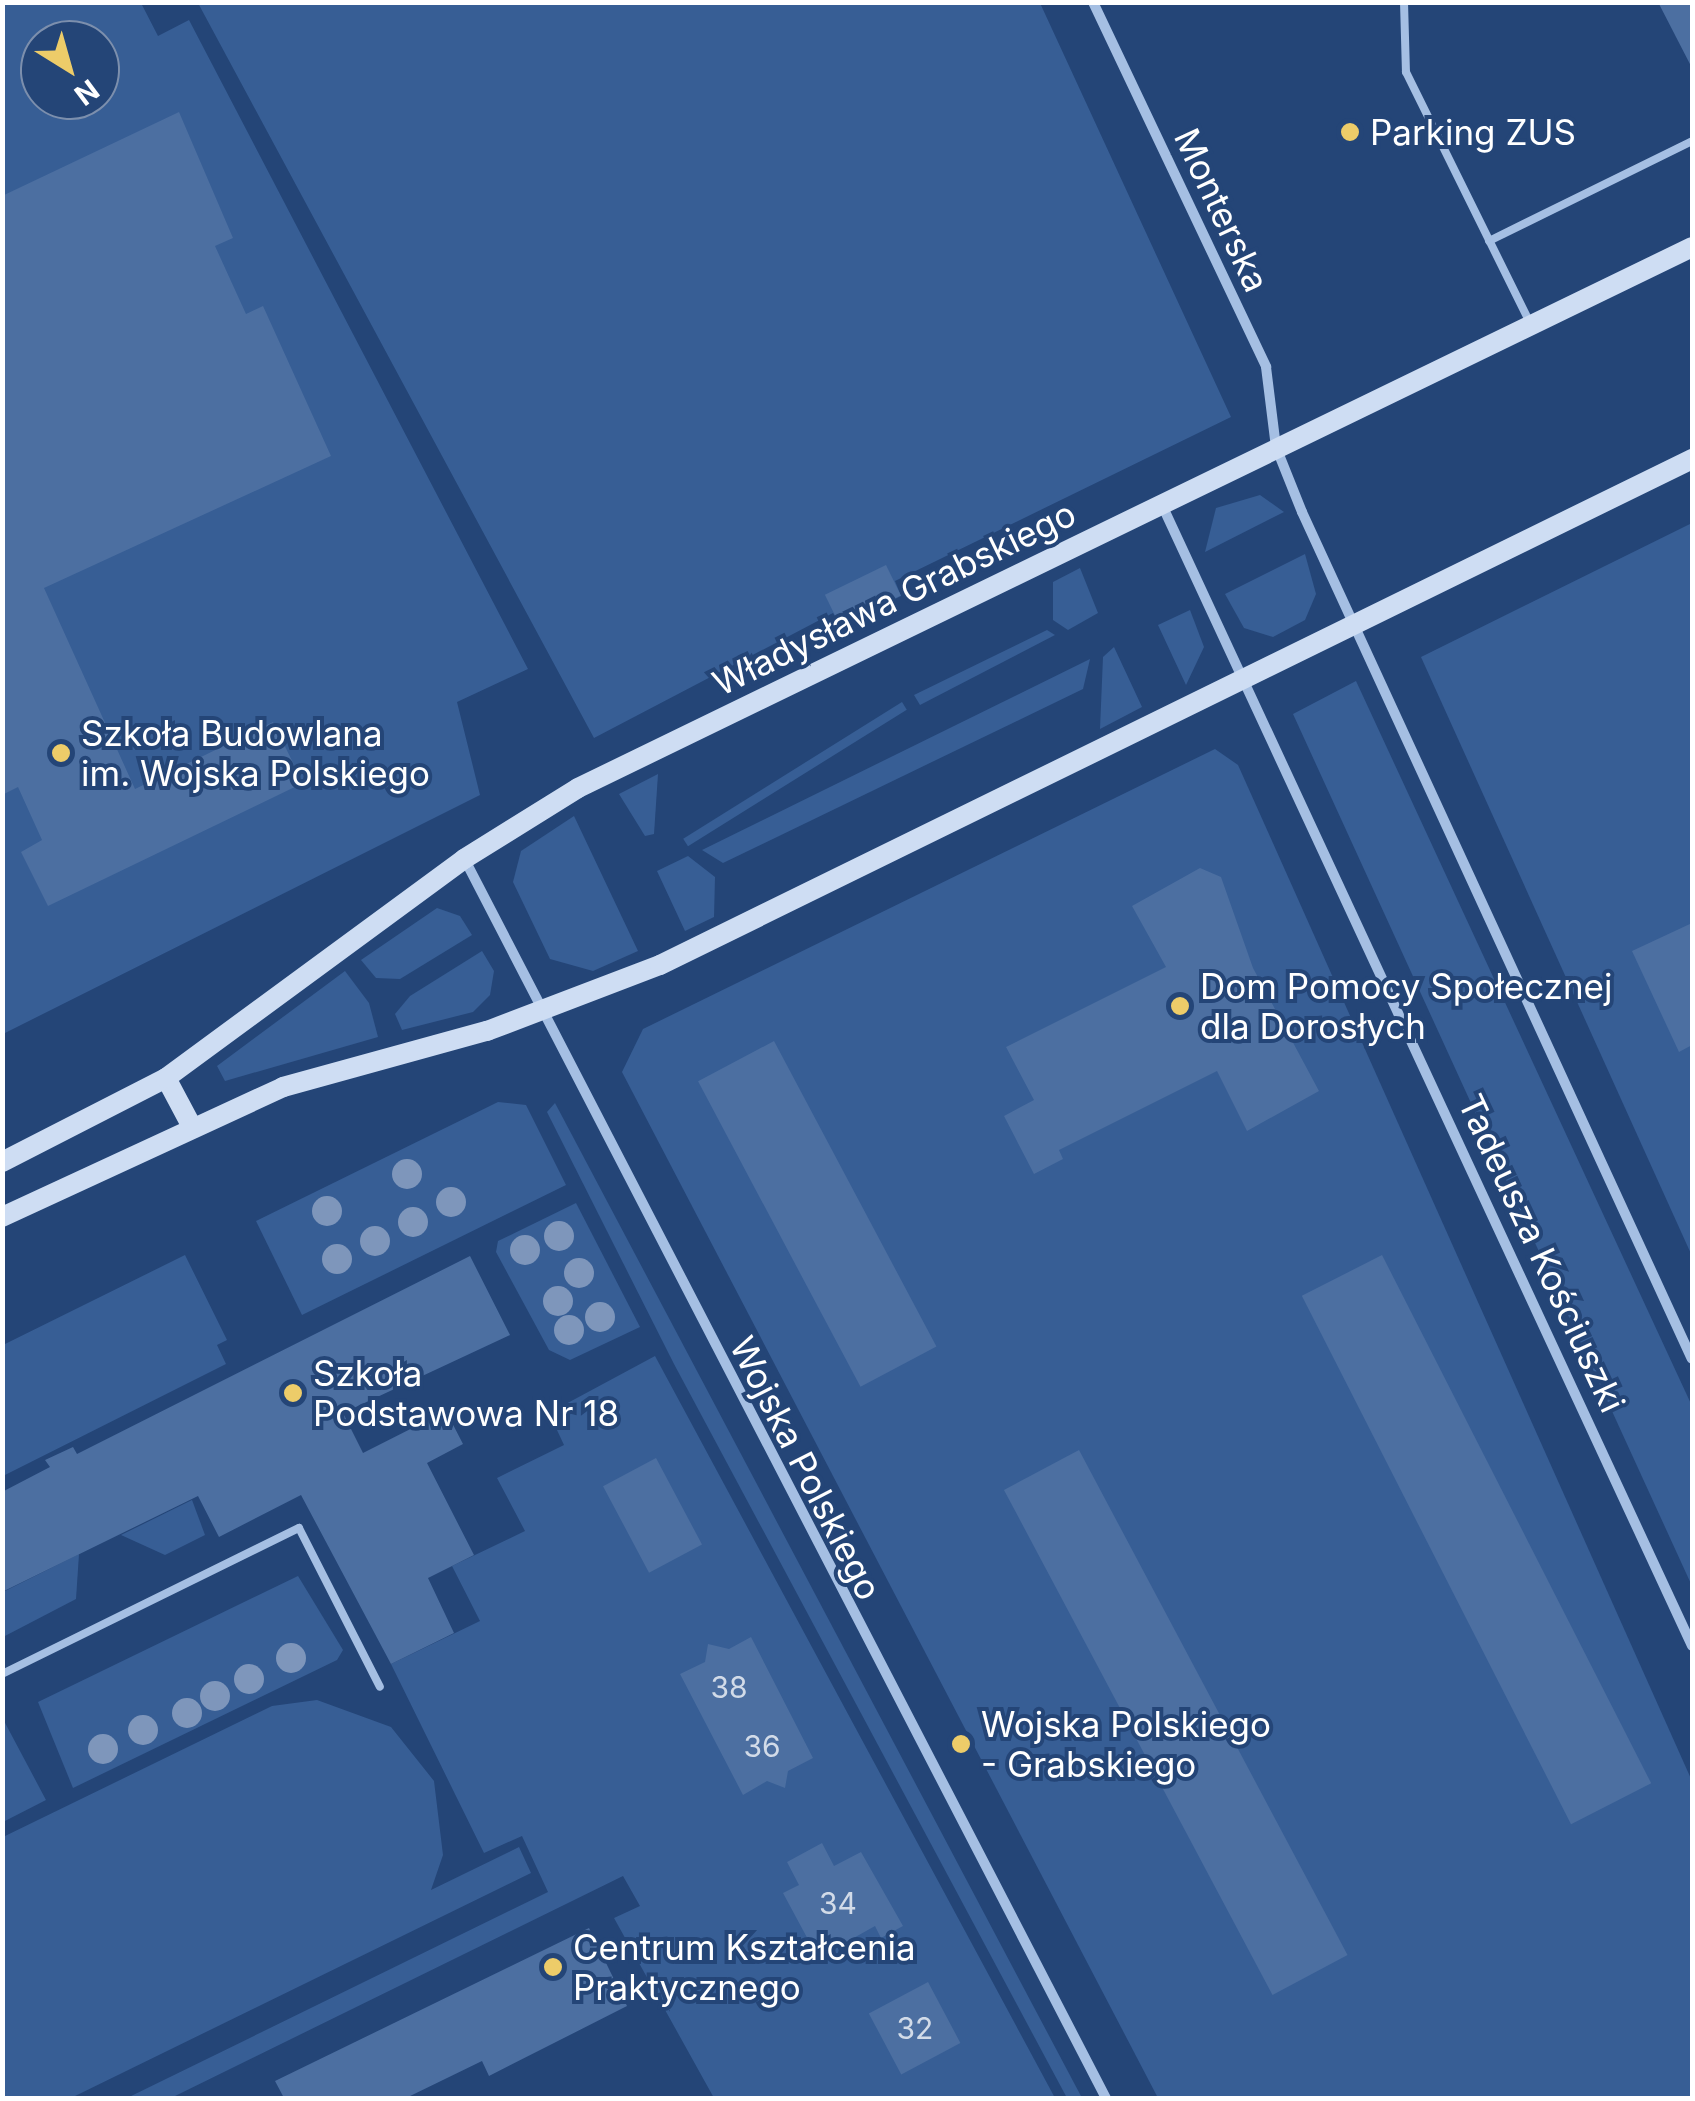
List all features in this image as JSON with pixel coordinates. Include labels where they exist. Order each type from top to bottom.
[{"type":"street","name":"Monterska","points":[[1094,2],[1266,368],[1276,448]]},
{"type":"street","name":"Władysława Grabskiego","points":[[2,1162],[166,1078],[464,859],[590,782],[1692,247]]},
{"type":"street","points":[[1276,448],[1692,1359]]},
{"type":"street","points":[[2,1217],[283,1087],[541,1013],[660,965],[1692,459]]},
{"type":"street","name":"Tadeusza Kościuszki","points":[[1162,504],[1692,1646]]},
{"type":"street","name":"Wojska Polskiego","points":[[464,859],[1106,2098]]},
{"type":"street","points":[[166,1078],[192,1127]]},
{"type":"lane","points":[[1404,2],[1406,72],[1531,325]]},
{"type":"lane","points":[[1489,242],[1692,142]]},
{"type":"lane","points":[[2,1674],[300,1528],[380,1687]]},
{"type":"shaded area","points":[[2,3],[141,3],[158,36],[189,20],[528,669],[457,702],[480,795],[3,1034]]},
{"type":"shaded area","points":[[198,3],[1040,3],[1231,417],[895,581],[901,596],[841,626],[833,613],[594,738]]},
{"type":"shaded area","points":[[1260,495],[1284,512],[1205,552],[1216,508]]},
{"type":"shaded area","points":[[1692,523],[1692,1256],[1421,657]]},
{"type":"shaded area","points":[[1305,554],[1316,594],[1305,620],[1273,637],[1244,628],[1225,594]]},
{"type":"shaded area","points":[[1080,568],[1098,613],[1068,630],[1053,620],[1053,582]]},
{"type":"shaded area","points":[[1190,610],[1204,647],[1186,685],[1158,625]]},
{"type":"shaded area","points":[[1047,630],[1055,635],[920,705],[914,695]]},
{"type":"shaded area","points":[[1114,647],[1142,707],[1100,729],[1103,657]]},
{"type":"shaded area","points":[[1090,659],[1083,689],[723,863],[702,850]]},
{"type":"shaded area","points":[[1356,681],[1692,1406],[1692,1586],[1293,714]]},
{"type":"shaded area","points":[[902,702],[907,710],[688,846],[683,839]]},
{"type":"shaded area","points":[[1215,749],[1238,765],[1692,1781],[1692,2098],[1158,2098],[622,1072],[643,1029]]},
{"type":"shaded area","points":[[658,774],[654,834],[645,836],[619,794]]},
{"type":"shaded area","points":[[574,816],[638,951],[593,971],[550,959],[513,882],[521,851]]},
{"type":"shaded area","points":[[688,856],[715,877],[714,917],[685,931],[657,871]]},
{"type":"shaded area","points":[[437,908],[460,916],[472,935],[400,979],[376,978],[361,960]]},
{"type":"shaded area","points":[[482,951],[494,971],[490,995],[473,1012],[402,1030],[395,1014],[410,996]]},
{"type":"shaded area","points":[[345,971],[369,1003],[378,1037],[225,1081],[217,1066]]},
{"type":"shaded area","points":[[498,1102],[526,1105],[566,1185],[302,1315],[256,1221]]},
{"type":"shaded area","points":[[555,1103],[1082,2098],[1067,2098],[674,1364],[547,1112]]},
{"type":"shaded area","points":[[576,1203],[640,1327],[570,1360],[549,1350],[496,1252],[498,1241]]},
{"type":"shaded area","points":[[185,1255],[227,1340],[217,1345],[226,1364],[3,1476],[3,1345]]},
{"type":"shaded area","points":[[655,1356],[1055,2098],[714,2098],[614,1918],[640,1906],[623,1876],[171,2098],[127,2098],[548,1892],[522,1836],[484,1853],[391,1664],[480,1621],[452,1566],[525,1531],[497,1478],[564,1445],[549,1413]]},
{"type":"shaded area","points":[[192,1500],[205,1535],[165,1555],[121,1535]]},
{"type":"shaded area","points":[[79,1554],[76,1599],[3,1637],[3,1592]]},
{"type":"shaded area","points":[[298,1576],[343,1650],[337,1660],[73,1788],[38,1702]]},
{"type":"shaded area","points":[[317,1700],[391,1727],[434,1781],[443,1855],[431,1890],[519,1847],[531,1873],[71,2098],[3,2098],[3,1837],[272,1706]]},
{"type":"shaded area","points":[[3,1719],[46,1800],[3,1822]]},
{"type":"building","points":[[1658,2],[1692,2],[1692,68]]},
{"type":"building","points":[[179,112],[233,238],[215,246],[246,314],[263,306],[331,456],[44,588],[135,789],[273,722],[303,783],[48,906],[21,852],[42,840],[18,787],[2,795],[2,196]]},
{"type":"building","points":[[886,565],[901,596],[840,625],[825,595]]},
{"type":"building","name":"Dom Pomocy Społecznej dla Dorosłych","points":[[1200,868],[1221,877],[1253,968],[1319,1091],[1247,1131],[1217,1071],[1059,1150],[1063,1159],[1034,1174],[1004,1116],[1034,1100],[1006,1047],[1166,967],[1132,906]]},
{"type":"building","points":[[1692,923],[1692,1045],[1679,1052],[1632,951]]},
{"type":"building","points":[[774,1041],[936,1346],[861,1387],[698,1081]]},
{"type":"building","points":[[1382,1255],[1651,1783],[1571,1824],[1302,1296]]},
{"type":"building","points":[[470,1256],[510,1335],[343,1413],[363,1453],[446,1411],[463,1444],[427,1463],[474,1555],[428,1578],[454,1633],[391,1664],[301,1495],[219,1537],[198,1496],[2,1592],[2,1492],[50,1467],[45,1460],[73,1447],[77,1454]]},
{"type":"building","points":[[1079,1450],[1348,1955],[1272,1995],[1004,1490]]},
{"type":"building","points":[[656,1458],[702,1545],[649,1573],[603,1486]]},
{"type":"building","points":[[751,1637],[813,1758],[788,1771],[785,1788],[767,1781],[743,1795],[680,1674],[705,1662],[708,1644],[729,1649]]},
{"type":"building","points":[[822,1843],[834,1866],[861,1852],[903,1926],[881,1938],[875,1926],[818,1958],[783,1893],[799,1885],[787,1862]]},
{"type":"building","name":"Centrum Kształcenia Praktycznego","points":[[589,1928],[627,2006],[489,2076],[482,2061],[406,2098],[284,2098],[275,2081]]},
{"type":"building","points":[[928,1982],[960,2043],[901,2074],[869,2013]]},
{"type":"place","name":"Parking ZUS","points":[[1350,132]]},
{"type":"place","name":"Szkoła Budowlana im. Wojska Polskiego","points":[[61,753]]},
{"type":"place","name":"Dom Pomocy Społecznej dla Dorosłych","points":[[1180,1006]]},
{"type":"place","name":"Szkoła Podstawowa Nr 18","points":[[293,1393]]},
{"type":"place","name":"Wojska Polskiego - Grabskiego","points":[[961,1744]]},
{"type":"place","name":"Centrum Kształcenia Praktycznego","points":[[553,1967]]}]
